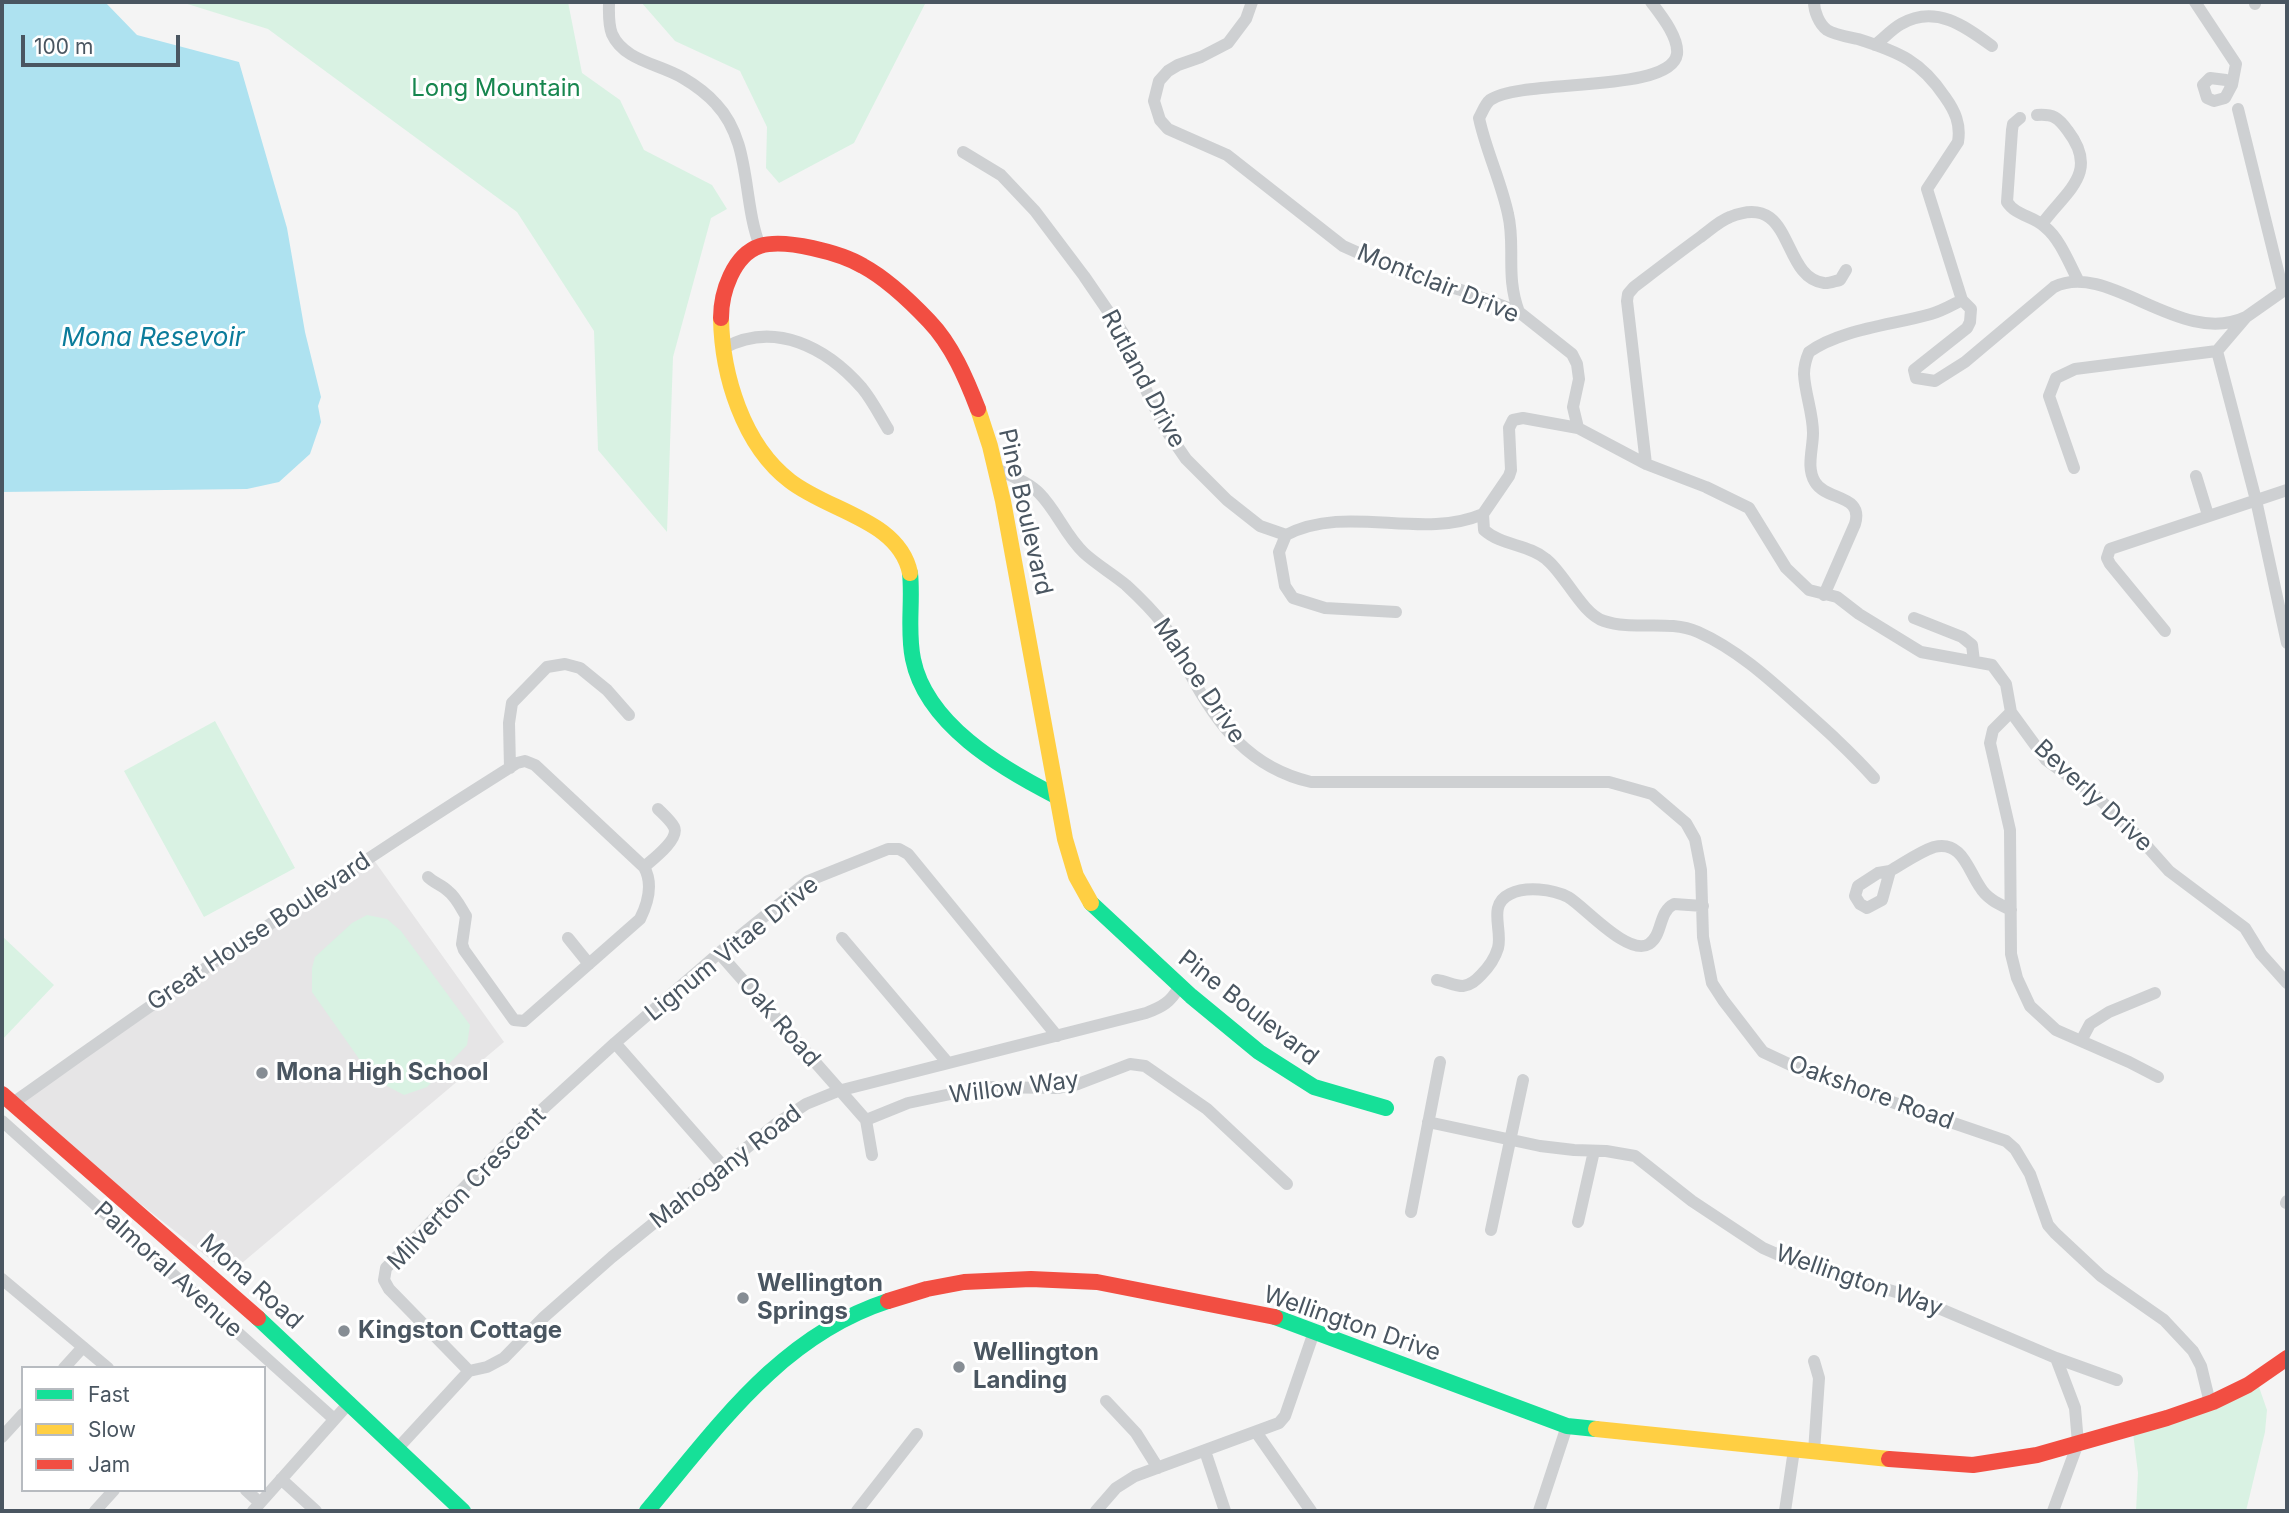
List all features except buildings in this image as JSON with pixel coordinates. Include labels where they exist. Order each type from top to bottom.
[{"type":"street","points":[[609,2],[612,34],[623,48],[651,65],[685,79],[708,96],[733,131],[745,170],[752,227],[760,246],[743,258],[732,271],[723,291],[719,324],[726,368],[746,424],[760,450],[790,482],[830,506],[878,528],[897,542],[911,569],[910,650],[917,675],[933,706],[984,753],[1015,775],[1056,796]]},
{"type":"street","name":"Montclair Drive","points":[[1252,2],[1246,19],[1228,43],[1178,65],[1159,81],[1154,101],[1160,120],[1168,128],[1227,155],[1343,246],[1401,272],[1464,291],[1519,312],[1572,354],[1577,364],[1579,379],[1573,407],[1578,428]]},
{"type":"street","points":[[1519,312],[1511,284],[1509,215],[1484,144],[1479,118],[1489,101],[1515,90],[1644,77],[1675,60],[1678,51],[1674,38],[1651,2]]},
{"type":"street","points":[[1814,2],[1819,20],[1828,30],[1912,60],[1939,88],[1957,116],[1958,142],[1927,189],[1962,300],[1971,309],[1970,322],[1966,328],[1915,367],[1913,375],[1916,378],[1935,381],[1944,376],[1965,362],[2054,287],[2064,282],[2078,280],[2159,310],[2215,324],[2246,317],[2285,291],[2238,109]]},
{"type":"street","points":[[2197,5],[2236,64],[2232,85]]},
{"type":"street","points":[[1875,45],[1901,24],[1914,18],[1942,17],[1964,25],[1992,46]]},
{"type":"street","points":[[2037,115],[2052,114],[2057,117],[2077,142],[2082,165],[2077,180],[2066,197],[2042,223]]},
{"type":"street","points":[[2021,118],[2013,124],[2012,130],[2007,202],[2016,211],[2042,223],[2051,232],[2078,280]]},
{"type":"street","name":"Rutland Drive","points":[[963,152],[1001,175],[1035,211],[1084,276],[1123,332],[1145,388],[1166,430],[1186,459],[1227,500],[1260,526],[1286,535]]},
{"type":"street","points":[[1646,464],[1627,302],[1633,287],[1728,217],[1753,212],[1767,215],[1779,227],[1801,270],[1809,276],[1824,284],[1840,280],[1846,270]]},
{"type":"street","name":"Pine Boulevard","points":[[760,246],[811,248],[867,267],[906,300],[944,338],[967,384],[997,469],[1056,796],[1071,856],[1084,892],[1092,904],[1179,986],[1261,1053],[1308,1084],[1386,1108]]},
{"type":"street","points":[[1874,778],[1849,749],[1736,653],[1697,632],[1674,625],[1602,621],[1586,607],[1546,558],[1526,547],[1493,538],[1484,530],[1483,514],[1511,470],[1509,428],[1513,421],[1523,418],[1578,428],[1646,464],[1706,487],[1749,509],[1786,568],[1810,590],[1824,595],[1856,524],[1857,514],[1850,502],[1817,486],[1812,478],[1813,432],[1804,373],[1809,352],[1835,338],[1934,314],[1962,300]]},
{"type":"street","points":[[2074,468],[2049,396],[2056,378],[2075,369],[2217,351],[2246,317]]},
{"type":"street","points":[[724,348],[748,338],[773,337],[813,346],[862,388],[888,429]]},
{"type":"street","points":[[2217,351],[2256,500],[2287,643]]},
{"type":"street","name":"Mahoe Drive","points":[[997,469],[1038,492],[1056,514],[1067,534],[1085,554],[1127,586],[1165,626],[1199,691],[1227,731],[1248,753],[1270,768],[1290,778],[1311,782],[1493,782]]},
{"type":"street","points":[[2196,476],[2208,515]]},
{"type":"street","points":[[2165,631],[2110,564],[2110,549],[2287,490]]},
{"type":"street","points":[[1396,612],[1325,608],[1293,598],[1285,586],[1279,552],[1286,535],[1303,526],[1326,521],[1443,525],[1483,514]]},
{"type":"street","name":"Beverly Drive","points":[[1824,595],[1838,597],[1858,614],[1921,652],[1992,665],[2006,684],[2011,712],[2046,760],[2097,797],[2137,835],[2169,871],[2245,928],[2261,954],[2287,982]]},
{"type":"street","points":[[1914,618],[1962,637],[1972,645],[1974,661]]},
{"type":"street","points":[[428,877],[436,885],[449,891],[466,916],[462,944],[464,950],[514,1020],[524,1021],[640,919],[647,906],[648,874],[644,867],[535,765],[525,761],[510,768],[509,723],[512,703],[547,667],[565,664],[580,668],[607,690],[629,715]]},
{"type":"street","points":[[2011,712],[1993,730],[1990,743],[2010,830],[2011,954],[2017,978],[2030,1006],[2056,1030],[2158,1077]]},
{"type":"street","name":"Great House Boulevard","points":[[8,1099],[135,1016],[299,903],[510,768]]},
{"type":"street","name":"Oakshore Road","points":[[1493,782],[1609,782],[1652,794],[1686,824],[1695,839],[1701,870],[1703,937],[1712,983],[1763,1052],[1810,1074],[2006,1141],[2022,1159],[2030,1174],[2048,1225],[2055,1233],[2101,1276],[2164,1320],[2193,1351],[2201,1366],[2210,1403]]},
{"type":"street","points":[[644,867],[663,850],[675,833],[674,827],[659,809]]},
{"type":"street","points":[[1890,871],[1924,851],[1938,846],[1950,848],[1966,860],[1980,889],[1993,901],[2011,910]]},
{"type":"street","name":"Lignum Vitae Drive","points":[[615,1043],[807,881],[888,849],[899,849],[908,854],[1057,1036]]},
{"type":"street","points":[[1437,980],[1464,986],[1471,984],[1489,967],[1498,948],[1497,913],[1500,901],[1510,894],[1534,889],[1569,898],[1609,930],[1639,946],[1648,944],[1655,937],[1669,906],[1703,906]]},
{"type":"street","points":[[568,938],[589,964]]},
{"type":"street","points":[[842,938],[947,1062]]},
{"type":"street","name":"Oak Road","points":[[719,953],[838,1091]]},
{"type":"street","name":"Mahogany Road","points":[[469,1371],[486,1367],[504,1358],[544,1317],[612,1257],[776,1124],[806,1104],[838,1091],[1162,1007],[1172,999],[1179,986]]},
{"type":"street","points":[[2081,1041],[2090,1024],[2109,1012],[2155,993]]},
{"type":"street","points":[[615,1043],[724,1167]]},
{"type":"street","name":"Milverton Crescent","points":[[469,1371],[389,1289],[384,1280],[386,1268],[522,1128],[615,1043]]},
{"type":"street","points":[[1411,1212],[1440,1062]]},
{"type":"street","name":"Willow Way","points":[[866,1120],[908,1103],[984,1087],[1057,1088],[1078,1084],[1130,1064],[1145,1066],[1207,1109],[1287,1184]]},
{"type":"street","points":[[1491,1230],[1523,1080]]},
{"type":"street","points":[[838,1091],[866,1120],[872,1155]]},
{"type":"street","name":"Mona Road","points":[[8,1099],[250,1310],[463,1511]]},
{"type":"street","name":"Palmoral Avenue","points":[[2,1121],[334,1419]]},
{"type":"street","name":"Wellington Way","points":[[1428,1122],[1540,1146],[1635,1156],[1712,1215],[1763,1248],[1804,1266],[1910,1296],[2056,1358],[2117,1380]]},
{"type":"street","points":[[1578,1222],[1594,1151]]},
{"type":"street","points":[[2,1279],[106,1366]]},
{"type":"street","name":"Wellington Drive","points":[[647,1511],[748,1391],[787,1355],[861,1310],[927,1289],[964,1282],[1031,1279],[1097,1282],[1266,1314],[1567,1426],[1969,1466],[1987,1465],[2078,1443],[2210,1403],[2243,1388],[2287,1358]]},
{"type":"street","points":[[1096,1511],[1116,1488],[1135,1476],[1279,1423],[1285,1416],[1314,1332]]},
{"type":"street","points":[[67,1366],[83,1347]]},
{"type":"street","points":[[2053,1511],[2078,1443],[2075,1408],[2056,1358]]},
{"type":"street","points":[[1814,1361],[1819,1378],[1814,1452]]},
{"type":"street","points":[[398,1448],[469,1371]]},
{"type":"street","points":[[1106,1401],[1136,1433],[1158,1468]]},
{"type":"street","points":[[256,1507],[350,1402]]},
{"type":"street","points":[[2,1437],[21,1416]]},
{"type":"street","points":[[1539,1511],[1567,1426]]},
{"type":"street","points":[[1256,1432],[1311,1511]]},
{"type":"street","points":[[857,1511],[917,1434]]},
{"type":"street","points":[[1785,1511],[1794,1450]]},
{"type":"street","points":[[1205,1451],[1225,1511]]},
{"type":"street","points":[[281,1479],[316,1511]]},
{"type":"street","points":[[95,1511],[112,1492]]},
{"type":"shaded area","name":"Mona High School","points":[[371,856],[504,1042],[229,1274],[13,1103]]},
{"type":"green space","name":"Long Mountain","points":[[181,2],[568,2],[582,73],[620,100],[644,150],[712,185],[727,209],[711,218],[673,357],[667,532],[598,450],[594,331],[517,212],[268,29]]},
{"type":"green space","points":[[641,2],[926,2],[854,143],[779,183],[766,168],[767,127],[740,71],[675,41]]},
{"type":"green space","points":[[215,721],[295,868],[204,917],[124,771]]},
{"type":"green space","points":[[367,915],[387,919],[401,931],[470,1025],[467,1045],[427,1087],[404,1095],[387,1086],[362,1063],[312,992],[315,957],[352,923]]},
{"type":"green space","points":[[2,936],[54,985],[2,1040]]},
{"type":"green space","points":[[2259,1387],[2267,1410],[2265,1432],[2246,1511],[2136,1511],[2138,1473],[2133,1433]]},
{"type":"water","name":"Mona Resevoir","points":[[2,2],[105,2],[137,35],[239,62],[287,228],[305,332],[321,397],[318,406],[321,422],[310,454],[279,482],[247,489],[2,492]]},
{"type":"traffic: fast","points":[[910,573],[910,637],[913,659],[933,704],[949,724],[990,757],[1056,796]]},
{"type":"traffic: fast","points":[[1091,903],[1191,996],[1259,1052],[1314,1087],[1386,1108]]},
{"type":"traffic: fast","points":[[647,1511],[726,1417],[783,1361],[815,1337],[850,1317],[888,1301]]},
{"type":"traffic: fast","points":[[1275,1317],[1567,1426],[1596,1429]]},
{"type":"traffic: fast","points":[[258,1318],[463,1511]]},
{"type":"traffic: slow","points":[[721,318],[722,340],[731,385],[748,429],[760,448],[774,466],[806,492],[878,529],[903,555],[910,573]]},
{"type":"traffic: slow","points":[[978,409],[1003,501],[1065,839],[1076,876],[1091,903]]},
{"type":"traffic: slow","points":[[1596,1429],[1889,1459]]},
{"type":"traffic: jam","points":[[721,318],[723,297],[730,276],[743,258],[760,246],[798,245],[841,256],[881,277],[929,321],[951,351],[978,409]]},
{"type":"traffic: jam","points":[[2,1094],[258,1318]]},
{"type":"traffic: jam","points":[[888,1301],[927,1289],[964,1282],[1031,1279],[1097,1282],[1275,1317]]},
{"type":"traffic: jam","points":[[1889,1459],[1973,1465],[2037,1455],[2213,1402],[2248,1385],[2287,1358]]},
{"type":"place","name":"Mona High School","points":[[262,1073]]},
{"type":"place","name":"Wellington Springs","points":[[743,1298]]},
{"type":"place","name":"Kingston Cottage","points":[[344,1331]]},
{"type":"place","name":"Wellington Landing","points":[[959,1367]]}]
